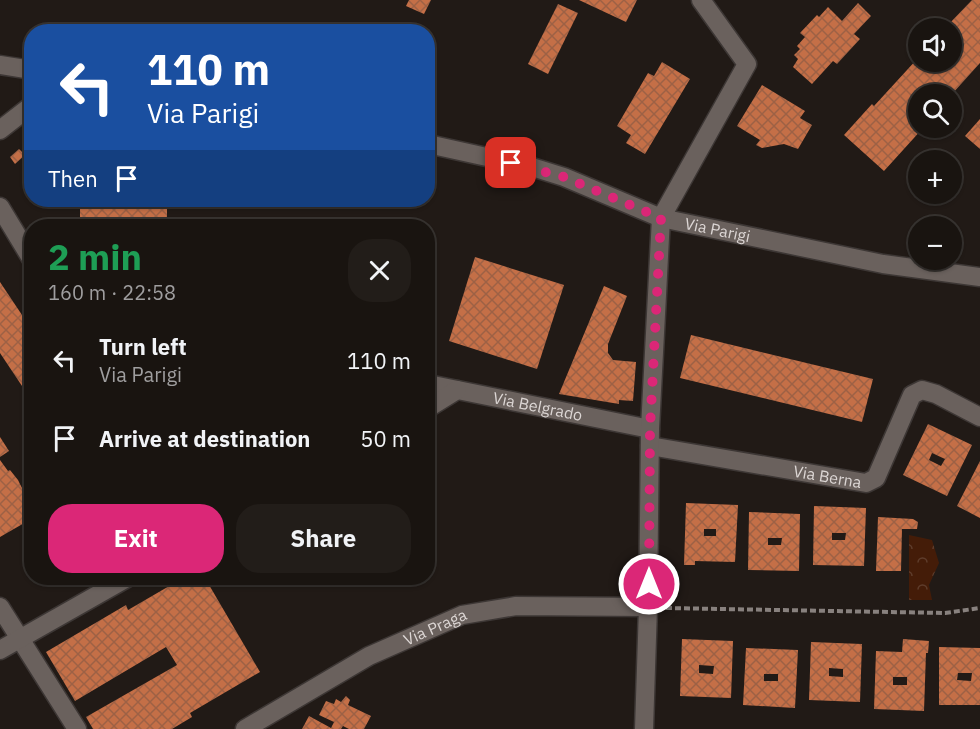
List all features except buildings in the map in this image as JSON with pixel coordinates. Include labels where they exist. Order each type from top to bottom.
[{"type":"street","points":[[644,729],[650,437],[661,218],[747,64],[701,0]]},
{"type":"street","points":[[0,65],[24,69]]},
{"type":"street","points":[[0,130],[24,111]]},
{"type":"street","name":"Via Parigi","points":[[435,146],[532,167],[564,177],[661,218],[884,264],[980,277]]},
{"type":"street","points":[[0,207],[24,247]]},
{"type":"street","name":"Via Belgrado","points":[[435,385],[650,437]]},
{"type":"street","points":[[435,404],[457,390]]},
{"type":"street","name":"Via Berna","points":[[650,437],[866,483],[876,478],[912,395],[922,390],[936,394],[980,417]]},
{"type":"street","points":[[0,650],[114,585]]},
{"type":"street","name":"Via Praga","points":[[245,729],[369,656],[462,615],[516,606],[648,607]]},
{"type":"street","points":[[0,607],[77,729]]},
{"type":"path","points":[[648,607],[945,613],[980,608]]},
{"type":"green space","points":[[909,535],[932,540],[939,563],[929,585],[932,600],[909,600]]},
{"type":"route","points":[[511,163],[564,177],[661,218],[650,429],[649,584]]}]
